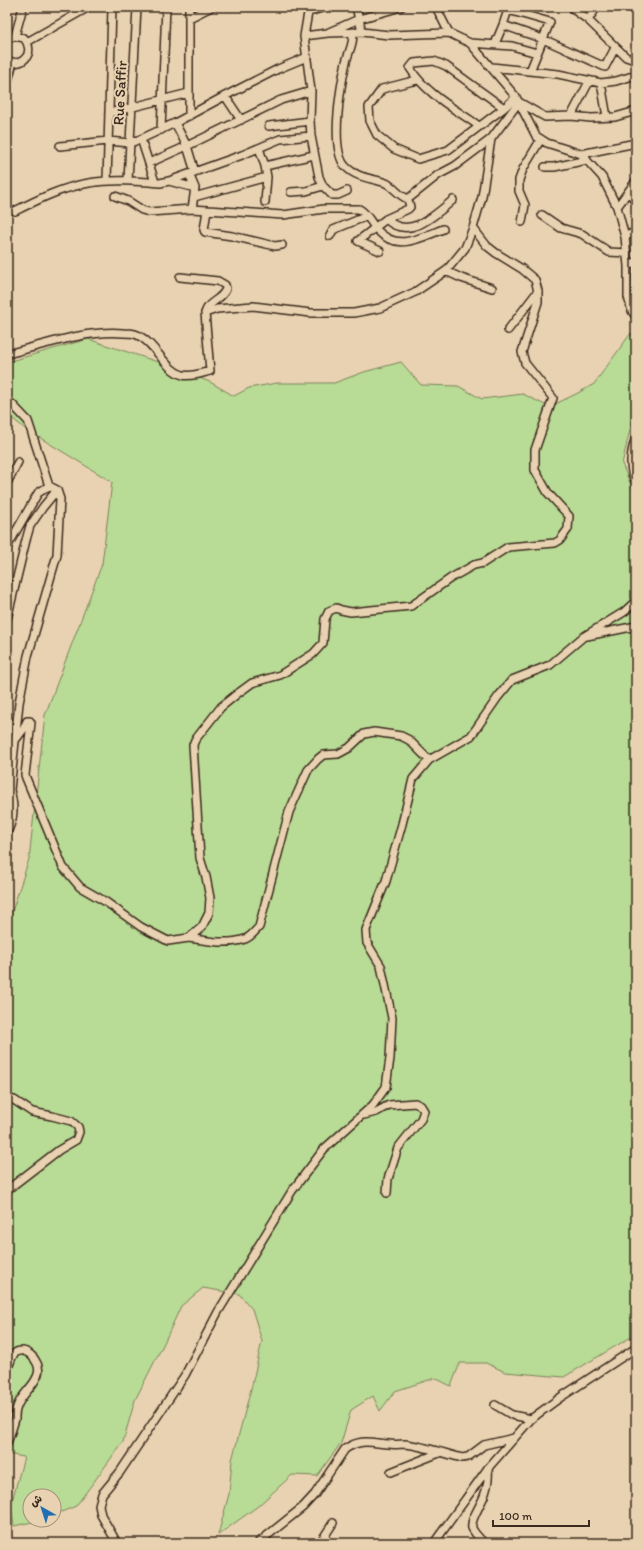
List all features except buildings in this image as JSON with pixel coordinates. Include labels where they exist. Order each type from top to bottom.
[{"type":"street","points":[[15,36],[23,7]]},
{"type":"street","points":[[27,42],[89,7]]},
{"type":"street","points":[[107,181],[112,7]]},
{"type":"street","name":"Rue Saffir","points":[[128,181],[137,7]]},
{"type":"street","points":[[161,130],[166,7]]},
{"type":"street","points":[[189,7],[189,116]]},
{"type":"street","points":[[189,18],[210,7]]},
{"type":"street","points":[[324,7],[309,10],[304,36],[311,91],[311,136],[319,178],[323,186],[332,194],[347,191]]},
{"type":"street","points":[[356,7],[362,32]]},
{"type":"street","points":[[328,33],[359,19],[392,8],[401,7]]},
{"type":"street","points":[[436,7],[449,33]]},
{"type":"street","points":[[572,7],[579,15],[588,20],[615,48],[626,57],[632,59],[636,58]]},
{"type":"street","points":[[588,20],[597,7]]},
{"type":"street","points":[[495,44],[508,8],[550,22],[530,71]]},
{"type":"street","points":[[503,25],[544,39],[605,67],[615,48]]},
{"type":"street","points":[[304,36],[353,32],[389,35],[449,33],[470,43],[492,67],[518,99],[536,136],[547,144],[581,154],[636,143]]},
{"type":"street","points":[[353,32],[354,41],[348,52],[342,84],[337,142],[340,157],[346,167],[362,177],[386,184],[408,199]]},
{"type":"street","points":[[7,39],[15,36],[24,38],[27,42],[29,52],[20,62],[10,61],[7,85]]},
{"type":"street","points":[[470,43],[512,46],[537,53]]},
{"type":"street","points":[[60,146],[108,141],[130,143],[176,123],[278,69],[307,57]]},
{"type":"street","points":[[479,126],[417,80],[410,68],[414,63],[434,61],[446,66],[504,108]]},
{"type":"street","points":[[492,67],[558,74],[589,82],[601,83],[616,81],[636,75]]},
{"type":"street","points":[[417,80],[382,89],[369,107],[370,121],[376,135],[394,149],[418,159],[448,150],[518,99]]},
{"type":"street","points":[[571,116],[589,82]]},
{"type":"street","points":[[601,83],[607,117]]},
{"type":"street","points":[[149,163],[281,100],[311,91]]},
{"type":"street","points":[[109,113],[189,93]]},
{"type":"street","points":[[225,96],[241,120]]},
{"type":"street","points":[[408,199],[438,175],[455,166],[491,139],[518,99]]},
{"type":"street","points":[[518,99],[545,117],[615,117],[636,111]]},
{"type":"street","points":[[269,126],[310,121]]},
{"type":"street","points":[[176,123],[187,146],[195,188],[192,209]]},
{"type":"street","points":[[15,211],[43,197],[65,189],[89,183],[107,181],[169,181],[280,139],[311,136]]},
{"type":"street","points":[[141,139],[155,182]]},
{"type":"street","points":[[205,313],[217,310],[253,306],[311,313],[354,312],[380,308],[415,292],[446,271],[465,248],[473,228],[482,197],[491,139]]},
{"type":"street","points":[[522,222],[525,205],[519,191],[519,180],[523,169],[541,139]]},
{"type":"street","points":[[259,148],[267,177],[265,202]]},
{"type":"street","points":[[581,154],[602,177],[617,206],[625,237],[627,253],[628,297],[632,311],[636,317]]},
{"type":"street","points":[[265,166],[314,155]]},
{"type":"street","points":[[545,167],[554,167],[587,160]]},
{"type":"street","points":[[194,197],[267,177]]},
{"type":"street","points":[[169,181],[195,188]]},
{"type":"street","points":[[617,206],[636,181]]},
{"type":"street","points":[[291,192],[306,191],[323,186]]},
{"type":"street","points":[[629,192],[636,202]]},
{"type":"street","points":[[115,196],[128,200],[142,210],[149,212],[192,209],[283,215],[324,209],[359,209],[364,211],[378,231],[394,242],[409,242],[443,229]]},
{"type":"street","points":[[380,251],[358,241],[386,219],[408,209],[410,207],[408,199]]},
{"type":"street","points":[[386,219],[396,227],[413,226],[424,222],[435,215],[453,200]]},
{"type":"street","points":[[207,210],[205,232],[232,236],[274,246],[282,245]]},
{"type":"street","points":[[542,215],[561,228],[582,234],[609,252],[627,253]]},
{"type":"street","points":[[330,236],[333,230],[367,216]]},
{"type":"street","points":[[189,938],[202,927],[208,913],[210,898],[206,877],[200,858],[193,746],[195,740],[221,707],[252,683],[280,676],[313,654],[323,643],[325,620],[331,609],[336,608],[351,612],[411,606],[451,578],[474,565],[483,563],[508,547],[555,543],[560,540],[568,529],[569,516],[548,493],[535,470],[535,450],[553,398],[525,363],[522,352],[538,302],[538,291],[535,280],[529,274],[487,246],[473,228]]},
{"type":"street","points":[[625,237],[636,230]]},
{"type":"street","points":[[628,266],[636,262]]},
{"type":"street","points":[[446,271],[461,278],[492,288]]},
{"type":"street","points":[[7,354],[85,335],[116,332],[135,334],[150,343],[174,371],[183,375],[191,376],[210,371],[205,313],[207,307],[224,294],[226,289],[225,285],[218,281],[180,277]]},
{"type":"street","points":[[508,330],[538,291]]},
{"type":"street","points":[[628,297],[636,291]]},
{"type":"street","points":[[7,402],[12,404],[28,421],[49,486],[57,490],[60,499],[57,555],[28,656],[19,703],[10,790],[7,801]]},
{"type":"street","points":[[636,438],[632,448],[632,477],[636,482]]},
{"type":"street","points":[[7,484],[18,462]]},
{"type":"street","points":[[7,547],[38,493],[49,486]]},
{"type":"street","points":[[7,619],[30,526],[43,506],[57,490]]},
{"type":"street","points":[[117,1543],[101,1515],[99,1505],[102,1494],[120,1472],[185,1376],[218,1312],[292,1191],[324,1149],[373,1105],[386,1087],[390,1058],[392,1018],[381,966],[367,943],[366,930],[386,881],[413,779],[429,760],[472,736],[498,697],[512,680],[550,666],[583,637],[624,612],[636,601]]},
{"type":"street","points":[[583,637],[605,634],[636,626]]},
{"type":"street","points":[[14,742],[23,730],[27,721],[30,721],[25,775],[63,867],[80,887],[106,902],[141,927],[168,941],[189,938],[219,943],[245,939],[253,934],[259,927],[289,812],[308,770],[323,755],[338,754],[349,748],[364,734],[374,732],[401,736],[409,740],[429,760]]},
{"type":"street","points":[[7,832],[13,818],[14,810],[10,790]]},
{"type":"street","points":[[7,1098],[14,1100],[32,1112],[71,1121],[78,1127],[79,1132],[76,1140],[59,1150],[7,1190]]},
{"type":"street","points":[[362,1116],[376,1112],[389,1105],[415,1103],[421,1106],[424,1111],[421,1119],[398,1148],[388,1179],[387,1193]]},
{"type":"street","points":[[434,1543],[488,1468],[532,1419],[561,1397],[636,1348]]},
{"type":"street","points":[[7,1371],[13,1355],[21,1351],[31,1354],[39,1367],[38,1375],[16,1407],[11,1435],[7,1443]]},
{"type":"street","points":[[495,1405],[512,1415],[532,1419]]},
{"type":"street","points":[[258,1543],[303,1507],[315,1494],[345,1449],[352,1444],[368,1441],[387,1444],[403,1444],[466,1458],[484,1445],[514,1438]]},
{"type":"street","points":[[391,1472],[439,1453]]},
{"type":"street","points":[[484,1543],[473,1530],[472,1523],[473,1517],[479,1509],[485,1494],[489,1477],[488,1468]]},
{"type":"street","points":[[320,1543],[333,1523]]},
{"type":"green space","points":[[631,333],[636,347],[636,404],[622,464],[633,490],[636,490],[636,1334],[564,1377],[505,1372],[486,1363],[460,1363],[451,1386],[435,1378],[395,1391],[380,1411],[373,1396],[351,1410],[341,1443],[317,1476],[292,1475],[258,1506],[218,1535],[229,1494],[232,1460],[262,1341],[252,1309],[239,1294],[203,1288],[181,1306],[135,1400],[123,1442],[76,1506],[62,1512],[62,1488],[22,1488],[22,1524],[14,1526],[11,1505],[24,1457],[7,1454],[7,927],[29,859],[45,715],[102,564],[112,482],[24,428],[7,414],[7,362],[88,339],[161,363],[210,382],[234,396],[249,388],[277,383],[334,383],[364,372],[401,362],[421,385],[458,386],[482,399],[523,394],[549,407],[594,384]]}]
